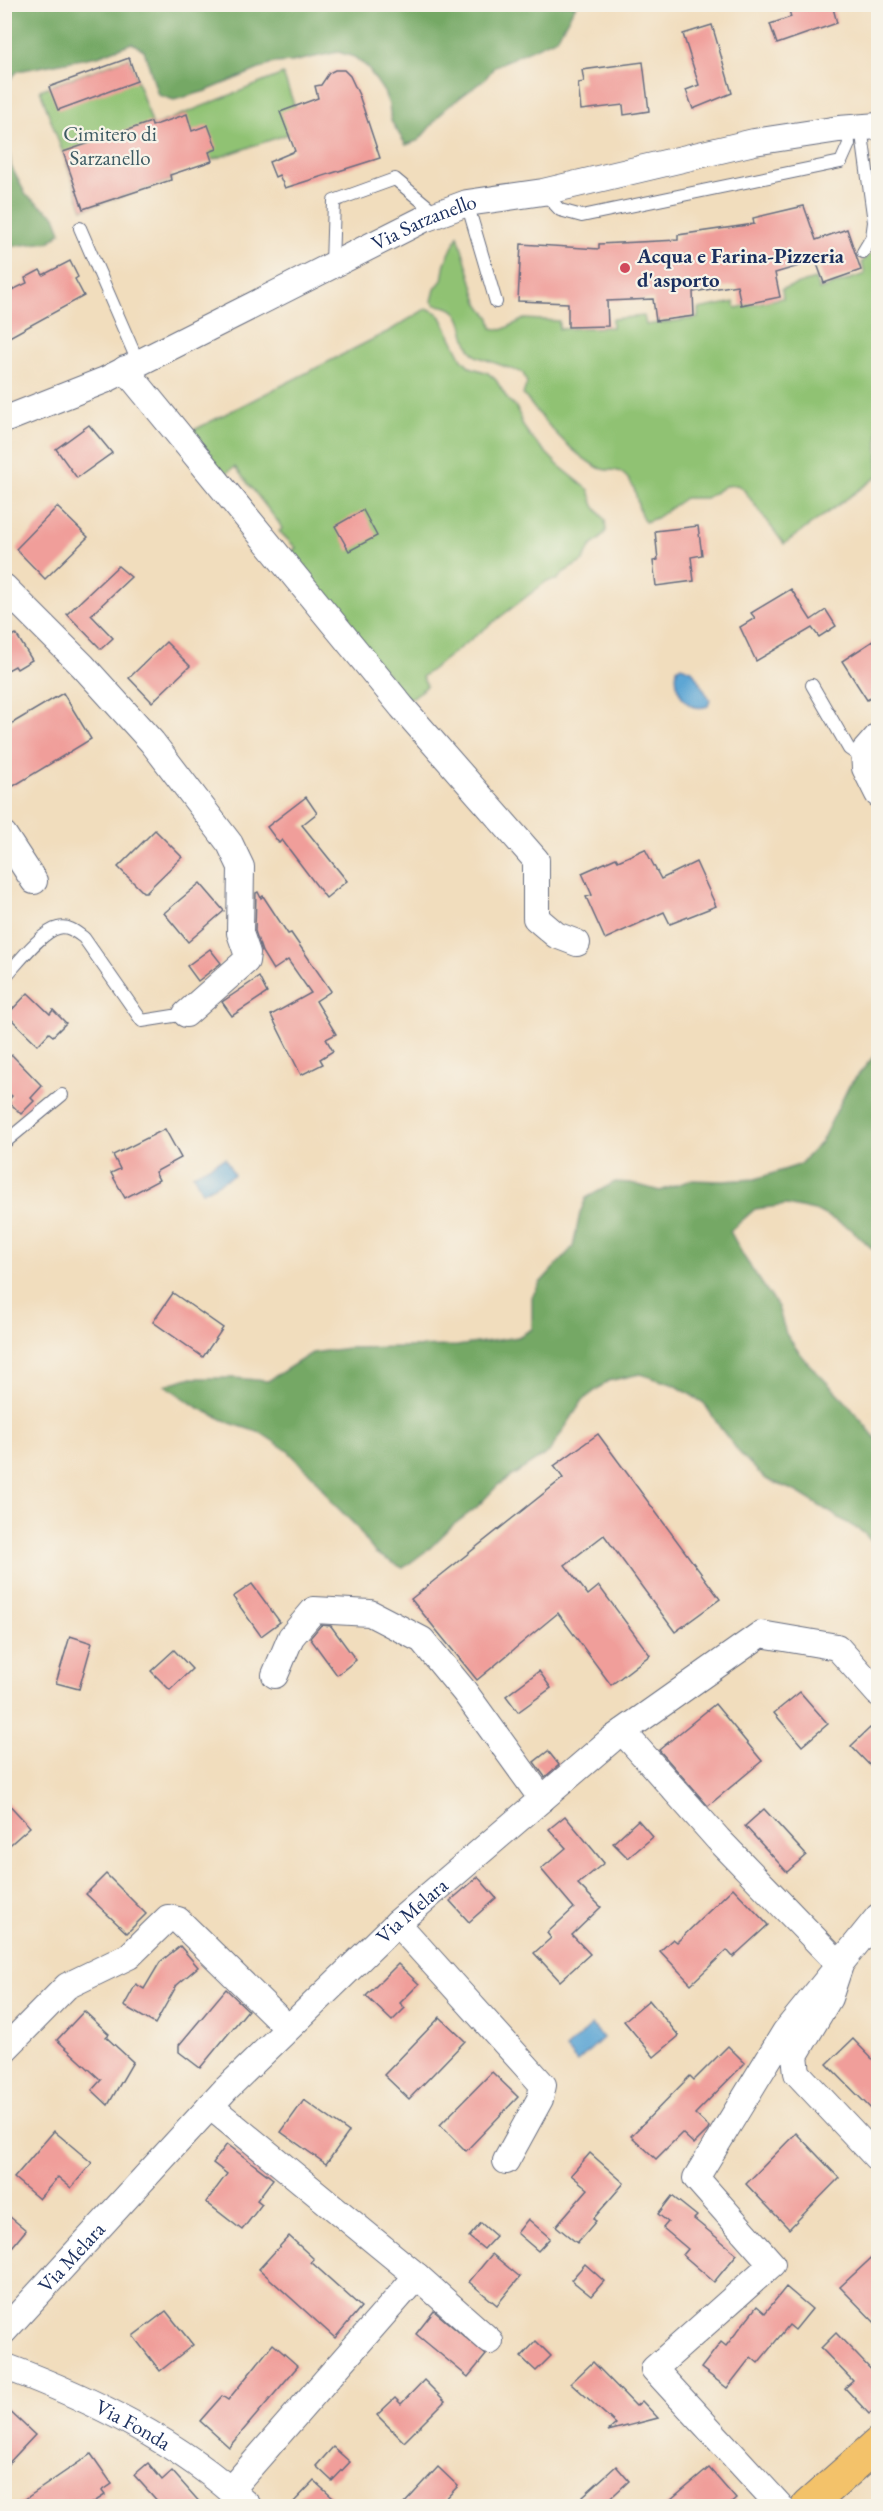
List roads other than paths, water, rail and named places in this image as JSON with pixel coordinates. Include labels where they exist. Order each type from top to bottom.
[{"type":"main road","points":[[808,2506],[879,2444]]},
{"type":"street","name":"Via Sarzanello","points":[[4,420],[105,381],[132,365],[332,265],[437,214],[467,203],[543,192],[754,142],[862,127]]},
{"type":"street","points":[[132,365],[402,707],[536,860],[536,918],[556,935],[577,943]]},
{"type":"street","points":[[4,587],[83,666],[152,742],[230,844],[241,867],[240,933],[247,953],[246,961],[186,1014]]},
{"type":"street","points":[[879,736],[864,752],[865,768],[879,794]]},
{"type":"street","points":[[4,835],[34,881]]},
{"type":"street","points":[[275,1675],[291,1637],[314,1610],[370,1612],[422,1640],[464,1691],[542,1799]]},
{"type":"street","name":"Via Melara","points":[[4,2331],[210,2106],[288,2028],[397,1923],[623,1732],[761,1634],[837,1647],[879,1693]]},
{"type":"street","points":[[623,1732],[718,1839],[840,1965]]},
{"type":"street","points":[[780,2506],[654,2368],[772,2264],[696,2178],[785,2032],[879,1917]]},
{"type":"street","points":[[4,2050],[67,1986],[129,1956],[168,1918],[178,1920],[288,2028]]},
{"type":"street","points":[[397,1923],[543,2085],[540,2099],[506,2161]]},
{"type":"street","points":[[840,1965],[829,1998],[795,2055],[797,2073],[879,2159]]},
{"type":"street","points":[[210,2106],[417,2276],[490,2342]]},
{"type":"street","points":[[239,2498],[417,2276]]},
{"type":"street","name":"Via Fonda","points":[[4,2366],[56,2385],[130,2423],[183,2453],[239,2498]]},
{"type":"lane","points":[[543,192],[560,210],[582,216],[841,162],[849,144],[862,127]]},
{"type":"lane","points":[[862,127],[874,222],[872,237],[863,252]]},
{"type":"lane","points":[[332,265],[334,201],[395,180],[437,214]]},
{"type":"lane","points":[[467,203],[496,302]]},
{"type":"lane","points":[[80,228],[132,365]]},
{"type":"lane","points":[[812,685],[849,749],[864,759]]},
{"type":"lane","points":[[4,978],[48,931],[60,927],[73,929],[84,938],[142,1021],[186,1014]]},
{"type":"lane","points":[[4,1143],[62,1095]]},
{"type":"water","points":[[681,666],[692,670],[710,700],[708,706],[693,706],[682,697],[676,676],[677,669]]},
{"type":"water","points":[[225,1158],[234,1175],[202,1192],[193,1174]]},
{"type":"water","points":[[592,2025],[603,2038],[577,2062],[566,2049]]},
{"type":"place","name":"Acqua e Farina-Pizzeria d'asporto","points":[[625,268]]},
{"type":"park label","name":"Cimitero di Sarzanello","points":[[110,146]]}]
